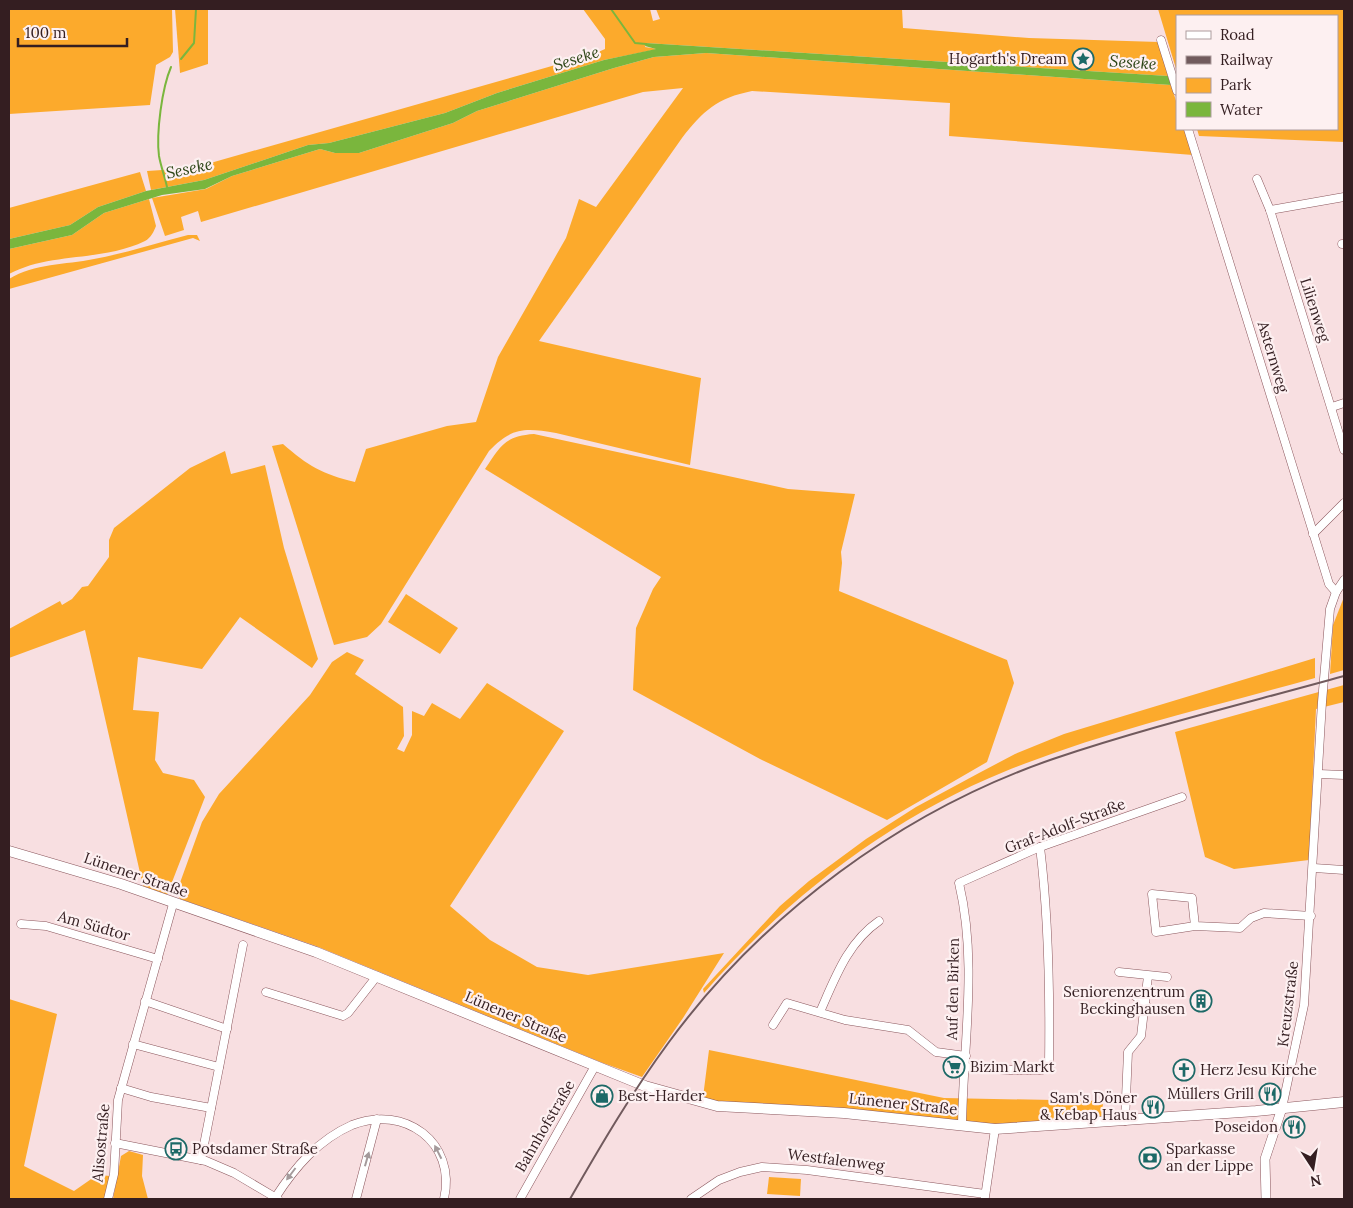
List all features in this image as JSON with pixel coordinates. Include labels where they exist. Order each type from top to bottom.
[{"type":"main road","name":"Lünener Straße","points":[[9,851],[121,884],[173,904],[316,952],[595,1066],[661,1091],[717,1106],[844,1113],[995,1129],[1125,1121],[1344,1102]]},
{"type":"street","points":[[1161,40],[1176,88]]},
{"type":"street","name":"Asternweg","points":[[1188,130],[1313,534],[1329,584],[1336,592]]},
{"type":"street","name":"Lilienweg","points":[[1257,179],[1270,210],[1344,450]]},
{"type":"street","points":[[1270,210],[1344,197]]},
{"type":"street","points":[[1332,407],[1344,403]]},
{"type":"street","points":[[1313,534],[1344,503]]},
{"type":"street","name":"Kreuzstraße","points":[[1266,1199],[1266,1159],[1282,1108],[1304,1005],[1330,608],[1336,592],[1344,580]]},
{"type":"street","points":[[1319,774],[1344,775]]},
{"type":"street","name":"Graf-Adolf-Straße","points":[[959,882],[1040,847],[1182,797]]},
{"type":"street","points":[[965,1067],[1042,1070],[1047,1068],[1049,1064],[1051,981],[1048,910],[1040,847]]},
{"type":"street","points":[[1314,868],[1344,870]]},
{"type":"street","name":"Auf den Birken","points":[[959,882],[966,911],[969,946],[969,1010],[962,1126]]},
{"type":"street","points":[[1195,926],[1192,898],[1152,894],[1156,932],[1195,926],[1240,928],[1257,915],[1271,912],[1310,916]]},
{"type":"street","name":"Alisostraße","points":[[108,1199],[114,1174],[116,1111],[121,1088],[173,904]]},
{"type":"street","points":[[820,1012],[836,975],[854,944],[865,930],[879,921]]},
{"type":"street","name":"Am Südtor","points":[[21,924],[46,926],[158,959]]},
{"type":"street","points":[[201,1160],[243,945]]},
{"type":"street","points":[[1119,972],[1167,977]]},
{"type":"street","points":[[266,992],[343,1016],[348,1013],[377,976]]},
{"type":"street","points":[[1125,1121],[1128,1052],[1142,1036],[1148,976]]},
{"type":"street","points":[[1130,992],[1146,1005]]},
{"type":"street","points":[[145,1001],[227,1029]]},
{"type":"street","points":[[773,1025],[787,1003],[845,1020],[908,1030],[915,1033],[936,1052],[966,1056]]},
{"type":"street","points":[[133,1044],[219,1067]]},
{"type":"street","name":"Bahnhofstraße","points":[[520,1199],[595,1066]]},
{"type":"street","name":"Alisostraße","points":[[121,1088],[151,1097],[210,1108]]},
{"type":"street","points":[[115,1143],[201,1160],[234,1173],[276,1198],[296,1168],[323,1142],[350,1126],[377,1119],[400,1121],[413,1126],[433,1142],[444,1164],[446,1178],[444,1199]]},
{"type":"street","points":[[356,1199],[377,1119]]},
{"type":"street","points":[[985,1197],[995,1129]]},
{"type":"street","name":"Westfalenweg","points":[[691,1199],[719,1180],[740,1172],[762,1167],[807,1170],[985,1197]]},
{"type":"green space","points":[[9,9],[172,9],[173,52],[170,57],[156,65],[150,105],[9,114]]},
{"type":"green space","points":[[175,9],[208,9],[208,64],[180,73]]},
{"type":"green space","points":[[583,9],[650,9],[653,21],[660,19],[656,9],[902,9],[903,28],[1029,38],[1159,42],[1168,76],[646,43],[645,47],[658,49],[604,60],[497,93],[445,113],[329,143],[308,145],[204,180],[151,190],[147,171],[193,168],[594,54],[605,49],[605,39]]},
{"type":"green space","points":[[1158,9],[1344,9],[1344,142],[1199,136],[1197,130],[1338,130],[1338,15],[1176,15],[1176,69]]},
{"type":"green space","points":[[706,53],[1171,85],[1176,101],[1176,130],[1185,130],[1193,155],[949,136],[950,103],[752,91],[720,102],[704,113],[682,138],[539,341],[701,378],[690,465],[556,433],[527,430],[512,433],[489,451],[381,624],[367,637],[334,645],[272,446],[283,444],[316,468],[333,476],[355,482],[366,449],[447,426],[476,422],[498,357],[566,238],[579,199],[596,207],[683,88],[643,92],[201,222],[198,211],[181,217],[184,230],[165,236],[152,198],[206,189],[232,176],[320,149],[335,153],[359,153],[453,123],[477,111],[654,57]]},
{"type":"green space","points":[[140,172],[146,191],[98,207],[70,225],[9,239],[9,208]]},
{"type":"green space","points":[[149,199],[156,226],[147,240],[128,248],[94,255],[59,259],[25,267],[9,274],[9,249],[72,235],[104,213]]},
{"type":"green space","points":[[188,235],[197,235],[200,241],[193,238],[9,289],[9,279],[29,270],[106,257]]},
{"type":"green space","points":[[534,434],[788,489],[855,494],[841,552],[842,563],[839,591],[1007,660],[1014,683],[987,762],[887,820],[760,759],[633,690],[636,628],[653,589],[661,577],[485,469],[499,449],[509,440]]},
{"type":"green space","points":[[225,451],[231,474],[265,465],[284,548],[318,659],[312,668],[240,617],[202,669],[138,657],[133,710],[159,712],[155,760],[163,773],[194,780],[205,797],[167,895],[143,886],[85,630],[9,658],[9,629],[60,601],[62,605],[72,599],[82,587],[88,586],[109,557],[109,540],[114,528],[190,468]]},
{"type":"green space","points":[[406,594],[458,628],[440,654],[388,622]]},
{"type":"green space","points":[[1344,597],[1344,670],[1330,674],[1333,625]]},
{"type":"green space","points":[[347,652],[364,660],[355,674],[403,707],[404,736],[397,749],[404,752],[412,735],[412,711],[424,716],[432,703],[460,719],[487,683],[564,731],[450,906],[490,940],[537,967],[588,975],[724,953],[683,1018],[642,1077],[603,1063],[316,946],[180,899],[177,891],[202,822],[219,794],[310,695],[332,662]]},
{"type":"green space","points":[[1315,658],[1315,678],[1159,720],[1043,757],[963,790],[921,813],[880,837],[805,894],[736,958],[704,993],[703,989],[780,906],[809,881],[866,839],[916,807],[1015,754],[1064,734]]},
{"type":"green space","points":[[1344,685],[1344,702],[1316,709],[1309,860],[1234,869],[1205,857],[1175,732]]},
{"type":"green space","points":[[9,999],[57,1014],[24,1166],[74,1191],[97,1175],[111,1176],[104,1199],[9,1199]]},
{"type":"green space","points":[[709,1050],[944,1098],[1103,1101],[1102,1126],[1004,1130],[702,1105]]},
{"type":"green space","points":[[129,1151],[143,1155],[142,1176],[148,1199],[113,1199],[121,1156]]},
{"type":"green space","points":[[769,1177],[801,1179],[800,1196],[767,1194]]},
{"type":"water","points":[[646,43],[1168,76],[1171,85],[706,53],[654,57],[477,111],[453,123],[359,153],[335,153],[320,149],[232,176],[205,189],[162,195],[104,213],[72,235],[9,249],[9,239],[70,225],[98,207],[146,191],[204,180],[308,145],[329,143],[445,113],[497,93],[604,60],[656,49],[645,46]]},
{"type":"waterway","points":[[181,59],[194,43],[196,9]]},
{"type":"waterway","points":[[611,9],[635,43],[646,44]]},
{"type":"waterway","name":"Seseke","points":[[167,187],[159,156],[158,135],[162,98],[171,67]]},
{"type":"railway","points":[[570,1199],[642,1080],[706,995],[747,951],[792,910],[840,872],[890,838],[943,807],[997,781],[1053,759],[1161,726],[1344,676]]},
{"type":"place","name":"Hogarth's Dream","points":[[1083,59]]},
{"type":"place","name":"Seniorenzentrum Beckinghausen","points":[[1201,1001]]},
{"type":"place","name":"Bizim Markt","points":[[954,1067]]},
{"type":"place","name":"Herz Jesu Kirche","points":[[1184,1070]]},
{"type":"place","name":"Müllers Grill","points":[[1270,1094]]},
{"type":"place","name":"Best-Harder","points":[[602,1096]]},
{"type":"place","name":"Sam's Döner & Kebap Haus","points":[[1153,1107]]},
{"type":"place","name":"Poseidon","points":[[1294,1127]]},
{"type":"place","name":"Potsdamer Straße","points":[[176,1149]]},
{"type":"place","name":"Sparkasse an der Lippe","points":[[1150,1158]]}]
